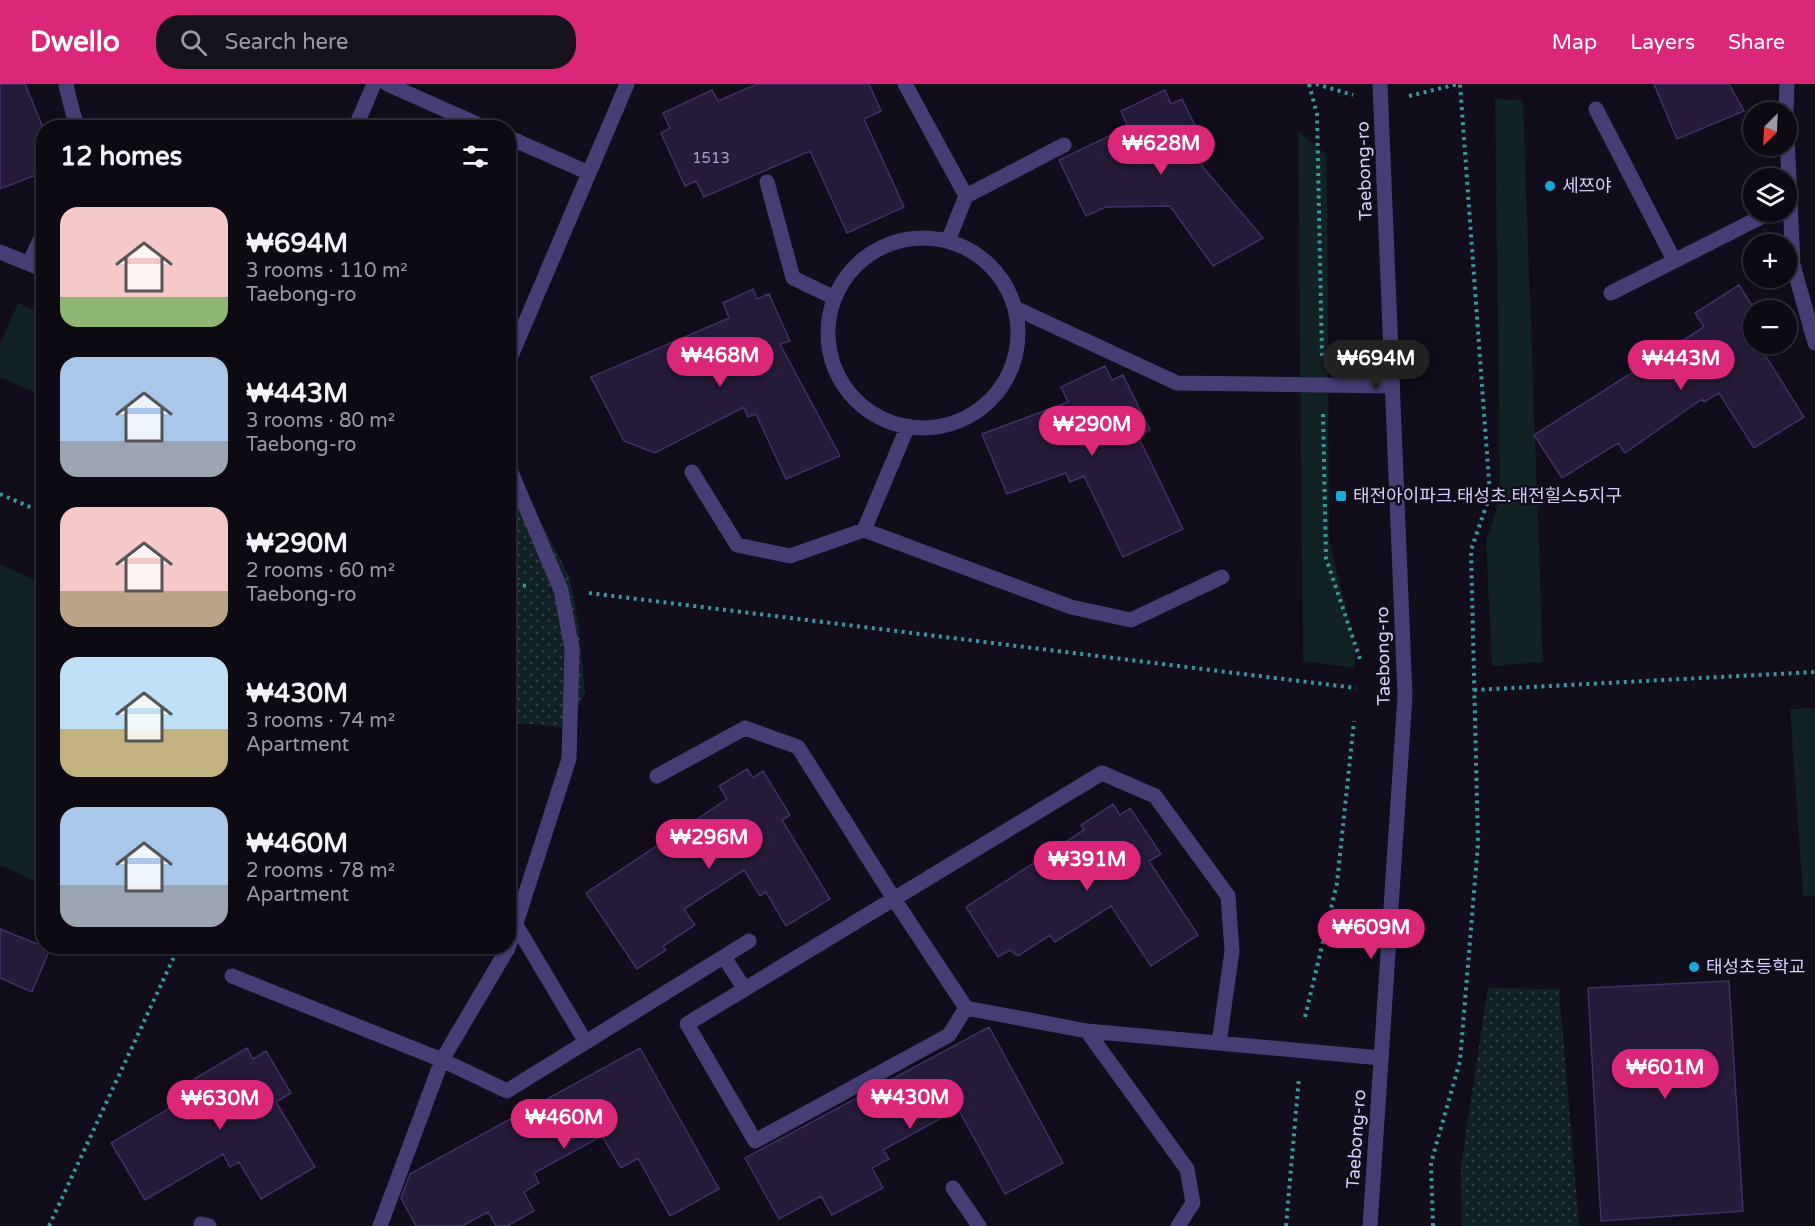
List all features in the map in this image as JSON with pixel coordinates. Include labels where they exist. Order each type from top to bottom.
[{"type":"street","points":[[67,84],[75,120]]},
{"type":"street","points":[[358,120],[374,84]]},
{"type":"street","points":[[387,84],[468,120]]},
{"type":"street","points":[[516,344],[627,84]]},
{"type":"street","points":[[905,84],[966,196]]},
{"type":"street","name":"Taebong-ro","points":[[1370,1226],[1405,696],[1380,84]]},
{"type":"street","points":[[1786,102],[1787,84]]},
{"type":"street","points":[[1596,109],[1674,260]]},
{"type":"street","points":[[516,141],[589,173]]},
{"type":"street","points":[[948,241],[966,196],[1064,145]]},
{"type":"street","points":[[766,182],[793,278],[835,298]]},
{"type":"street","points":[[1611,293],[1750,222]]},
{"type":"street","points":[[1790,222],[1793,265],[1815,343]]},
{"type":"street","points":[[916,237],[948,241],[978,255],[1001,278],[1015,308],[1018,341],[1016,352],[1010,373],[991,400],[965,418],[933,428],[900,425],[873,414],[850,394],[834,369],[827,339],[830,310],[841,282],[861,259],[887,244],[916,237]]},
{"type":"street","points":[[29,263],[36,249]]},
{"type":"street","points":[[0,252],[36,266]]},
{"type":"street","points":[[1015,308],[1177,382],[1392,386]]},
{"type":"street","points":[[864,530],[908,426]]},
{"type":"street","points":[[692,472],[737,545],[790,556],[864,530],[1071,607],[1131,620],[1222,577]]},
{"type":"street","points":[[516,484],[561,590],[572,649],[569,759],[516,908]]},
{"type":"street","points":[[657,776],[745,728],[798,747],[966,1008],[1087,1031],[1381,1058]]},
{"type":"street","points":[[966,1008],[949,1035],[755,1141],[687,1024],[1102,773],[1155,796],[1228,896],[1232,951],[1220,1043]]},
{"type":"street","points":[[516,926],[585,1041]]},
{"type":"street","points":[[232,976],[442,1060],[507,1091],[749,941]]},
{"type":"street","points":[[380,1226],[442,1060],[504,954]]},
{"type":"street","points":[[724,957],[744,988]]},
{"type":"street","points":[[1087,1031],[1187,1169],[1193,1203],[1178,1226]]},
{"type":"street","points":[[953,1188],[979,1226]]},
{"type":"path","points":[[1433,1226],[1431,1163],[1460,1061],[1478,844],[1471,550],[1490,495],[1460,84]]},
{"type":"path","points":[[0,494],[36,510]]},
{"type":"path","points":[[516,585],[1356,688]]},
{"type":"path","points":[[1474,690],[1815,672]]},
{"type":"path","points":[[1305,1017],[1337,883],[1354,721]]},
{"type":"path","points":[[49,1226],[175,954]]},
{"type":"path","points":[[1286,1226],[1300,1074]]},
{"type":"shaded area","points":[[1495,99],[1523,100],[1543,662],[1492,666],[1486,541],[1500,498]]},
{"type":"shaded area","points":[[1298,131],[1327,155],[1329,540],[1354,641],[1355,668],[1303,661]]},
{"type":"shaded area","points":[[18,303],[36,311],[36,393],[0,377],[0,344]]},
{"type":"shaded area","points":[[516,495],[523,498],[541,523],[569,576],[578,620],[585,692],[569,728],[516,723]]},
{"type":"shaded area","points":[[0,564],[36,581],[36,882],[0,865]]},
{"type":"shaded area","points":[[1815,708],[1815,896],[1803,896],[1790,709]]},
{"type":"shaded area","points":[[1488,988],[1559,989],[1579,1226],[1462,1226],[1461,1166]]},
{"type":"building","points":[[0,84],[25,84],[40,120],[36,120],[36,175],[0,189]]},
{"type":"building","points":[[757,84],[869,84],[881,111],[864,119],[904,207],[847,233],[810,151],[704,197],[696,181],[685,186],[661,133],[670,128],[663,113],[712,90],[718,101]]},
{"type":"building","points":[[1654,84],[1729,84],[1743,111],[1677,139]]},
{"type":"building","points":[[1165,90],[1171,104],[1182,99],[1209,154],[1197,160],[1263,238],[1213,266],[1170,206],[1106,207],[1086,216],[1059,160],[1128,127],[1121,111]]},
{"type":"building","points":[[1739,285],[1749,300],[1743,300],[1743,354],[1764,354],[1804,417],[1754,448],[1719,393],[1704,402],[1702,399],[1625,453],[1618,443],[1562,478],[1534,435],[1704,327],[1695,313]]},
{"type":"building","points":[[753,289],[757,299],[769,294],[790,341],[780,344],[840,456],[786,479],[756,414],[748,417],[744,407],[655,453],[624,441],[591,377],[729,318],[723,303]]},
{"type":"building","points":[[1105,366],[1112,380],[1123,375],[1150,430],[1138,436],[1183,529],[1123,557],[1084,476],[1070,482],[1066,473],[1007,494],[982,434],[1068,402],[1061,387]]},
{"type":"building","points":[[747,769],[753,778],[763,771],[790,815],[782,820],[830,899],[786,926],[766,892],[760,896],[744,870],[684,909],[695,925],[663,946],[666,950],[637,969],[586,893],[727,799],[719,786]]},
{"type":"building","points":[[1113,804],[1120,815],[1130,808],[1161,854],[1149,861],[1198,935],[1151,966],[1111,906],[1055,942],[1050,935],[1018,956],[1010,950],[998,957],[966,907],[1084,830],[1081,825]]},
{"type":"building","points":[[0,929],[36,943],[36,954],[48,954],[32,992],[0,978]]},
{"type":"building","points":[[1729,981],[1743,1211],[1601,1221],[1588,988]]},
{"type":"building","points":[[989,1027],[1063,1163],[1005,1194],[958,1109],[883,1150],[889,1159],[872,1168],[883,1188],[832,1215],[821,1196],[779,1219],[745,1158]]},
{"type":"building","points":[[247,1048],[253,1059],[266,1051],[291,1093],[276,1102],[315,1167],[261,1199],[239,1162],[230,1167],[223,1154],[145,1200],[111,1143],[200,1090],[194,1079]]},
{"type":"building","points":[[640,1048],[719,1189],[670,1216],[638,1158],[621,1168],[602,1136],[534,1173],[539,1183],[524,1192],[534,1211],[507,1226],[496,1226],[488,1212],[462,1226],[416,1226],[401,1198],[410,1174]]},
{"type":"place","name":"세쯔야","points":[[1550,186]]},
{"type":"place","name":"태전아이파크.태성초.태전힐스5지구","points":[[1341,496]]},
{"type":"place","name":"태성초등학교","points":[[1694,967]]}]
